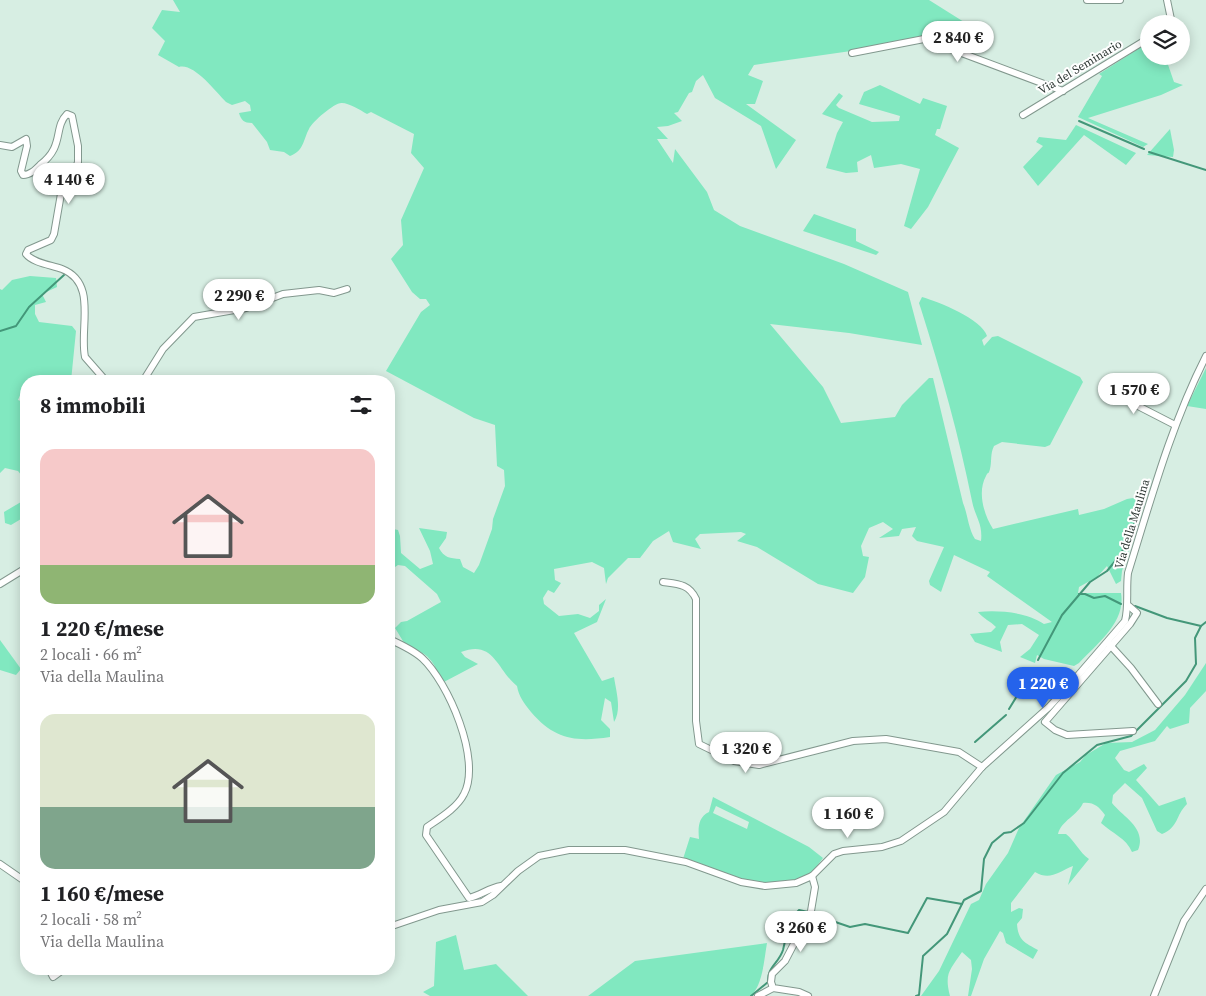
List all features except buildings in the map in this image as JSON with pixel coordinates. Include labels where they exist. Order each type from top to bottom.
[{"type":"street","points":[[1087,0],[1120,0]]},
{"type":"street","points":[[1167,0],[1170,15]]},
{"type":"street","points":[[852,54],[902,41],[924,39],[1063,91]]},
{"type":"street","name":"Via del Seminario","points":[[1023,115],[1140,44]]},
{"type":"street","points":[[0,145],[12,147],[26,139],[27,146],[21,171],[26,175],[52,156],[58,142],[63,118],[67,114],[71,115],[78,146],[77,167],[62,188],[54,234],[51,240],[30,249],[26,254],[31,259],[69,271],[78,279],[85,302],[85,357],[101,375]]},
{"type":"street","points":[[147,375],[163,348],[194,317],[246,308],[282,294],[319,290],[334,293],[347,289]]},
{"type":"street","name":"Via della Maulina","points":[[395,925],[439,910],[482,902],[518,871],[539,856],[586,848],[624,850],[686,862],[742,882],[765,886],[796,883],[812,876],[834,854],[842,851],[882,847],[901,841],[927,825],[944,812],[982,767],[1049,707],[1110,644],[1125,621],[1129,606],[1126,589],[1128,573],[1175,425],[1187,394],[1206,356]]},
{"type":"street","points":[[1103,388],[1175,425]]},
{"type":"street","points":[[0,584],[20,572]]},
{"type":"street","points":[[663,582],[684,585],[694,593],[696,599],[696,721],[699,744],[704,748],[734,762],[759,765],[853,741],[886,739],[959,752],[982,767]]},
{"type":"street","points":[[395,642],[420,656],[432,672],[454,708],[469,756],[469,773],[465,793],[450,810],[428,827],[426,835],[469,898],[479,896],[491,888],[502,886]]},
{"type":"street","points":[[1133,731],[1067,735],[1055,730],[1045,722],[1110,644],[1132,668],[1158,704]]},
{"type":"street","points":[[0,864],[20,878]]},
{"type":"street","points":[[773,988],[770,982],[772,974],[785,961],[810,912],[815,887],[812,876]]},
{"type":"street","points":[[1154,996],[1184,921],[1206,889]]},
{"type":"street","points":[[758,996],[773,988],[799,992],[808,996]]},
{"type":"green space","points":[[173,0],[929,0],[964,22],[962,29],[943,28],[929,35],[858,50],[754,65],[748,75],[763,81],[755,104],[746,104],[796,140],[776,169],[761,126],[715,98],[703,75],[696,81],[692,92],[689,93],[678,112],[674,113],[682,121],[668,126],[657,127],[668,139],[657,139],[673,163],[675,149],[707,192],[714,210],[740,226],[844,264],[908,292],[922,345],[849,333],[770,324],[823,387],[841,423],[895,417],[902,405],[929,378],[933,378],[963,503],[975,539],[981,541],[980,525],[973,507],[936,356],[919,303],[922,297],[949,307],[977,323],[987,336],[982,340],[984,346],[992,337],[998,336],[1080,377],[1083,382],[1050,445],[1045,447],[1002,442],[994,446],[990,469],[983,482],[982,496],[987,517],[993,529],[1078,509],[1079,515],[1104,509],[1133,498],[1144,504],[1122,571],[1121,581],[1116,584],[1107,566],[1097,577],[1079,587],[1078,593],[1121,593],[1121,604],[1115,623],[1102,640],[1074,666],[1044,659],[1037,655],[1035,663],[1020,657],[1030,649],[1039,635],[1022,624],[1008,625],[1000,642],[1002,652],[975,642],[970,634],[991,632],[996,627],[978,612],[994,611],[1021,614],[1044,624],[1052,622],[987,576],[990,572],[954,555],[941,592],[930,585],[929,581],[944,547],[917,541],[912,536],[916,527],[902,529],[899,536],[879,538],[893,529],[883,522],[869,528],[861,546],[863,556],[869,557],[865,577],[853,593],[818,584],[757,547],[737,541],[746,534],[741,532],[700,534],[695,539],[701,549],[673,542],[669,531],[653,541],[640,558],[628,558],[608,578],[606,584],[604,568],[592,562],[554,569],[555,580],[561,583],[554,593],[548,590],[543,598],[544,604],[559,616],[578,614],[590,618],[599,611],[599,605],[606,599],[597,622],[574,633],[602,681],[614,677],[618,711],[614,722],[611,702],[605,698],[601,720],[610,729],[610,737],[576,739],[558,734],[549,728],[531,712],[520,697],[517,686],[494,658],[481,650],[472,649],[461,652],[465,657],[478,664],[442,683],[430,659],[406,646],[395,628],[401,622],[407,621],[441,602],[437,594],[405,566],[398,565],[395,567],[395,529],[398,530],[400,536],[401,553],[420,569],[433,564],[430,551],[419,528],[447,532],[446,538],[439,548],[448,557],[460,559],[463,567],[474,573],[479,565],[492,529],[493,519],[505,486],[504,470],[497,466],[495,425],[474,418],[386,371],[421,312],[430,305],[426,299],[420,299],[412,292],[391,259],[403,245],[401,220],[424,168],[411,153],[414,134],[371,112],[367,114],[351,105],[342,103],[329,109],[314,122],[301,148],[295,154],[290,156],[284,152],[270,150],[267,142],[252,123],[245,122],[239,113],[251,111],[250,105],[245,101],[232,105],[226,102],[198,73],[185,67],[179,67],[158,55],[165,41],[152,28],[162,10],[180,12]]},
{"type":"green space","points":[[1140,48],[1140,65],[1168,65],[1174,82],[1183,85],[1161,95],[1088,118],[1148,144],[1143,147],[1078,117],[1102,76],[1099,74]]},
{"type":"green space","points":[[880,85],[920,104],[923,98],[947,106],[940,129],[937,129],[935,135],[959,148],[928,207],[911,229],[904,226],[920,169],[901,164],[874,168],[871,155],[857,162],[858,172],[846,173],[826,168],[837,133],[843,122],[822,114],[839,93],[843,96],[836,105],[839,108],[872,122],[899,121],[900,116],[859,104],[864,92]]},
{"type":"green space","points":[[1076,125],[1136,153],[1126,165],[1084,135],[1038,186],[1023,167],[1043,146],[1036,142],[1039,137],[1066,140]]},
{"type":"green space","points":[[1170,129],[1174,150],[1173,157],[1147,155]]},
{"type":"green space","points":[[814,214],[856,229],[856,241],[879,252],[876,255],[803,231]]},
{"type":"green space","points":[[30,276],[56,278],[57,287],[42,294],[46,302],[35,305],[35,314],[39,322],[72,326],[76,331],[72,375],[20,375],[20,395],[18,400],[20,401],[20,474],[18,471],[5,468],[0,473],[0,289],[2,290],[12,280]]},
{"type":"green space","points":[[1206,368],[1206,409],[1187,406]]},
{"type":"green space","points":[[20,503],[20,520],[11,525],[5,523],[4,512]]},
{"type":"green space","points":[[0,640],[20,670],[16,675],[0,670]]},
{"type":"green space","points":[[1206,663],[1206,691],[1190,708],[1189,723],[1170,729],[1167,726],[1155,741],[1120,751],[1115,758],[1124,770],[1129,772],[1144,764],[1147,768],[1136,780],[1159,806],[1185,797],[1187,804],[1174,825],[1162,834],[1157,831],[1142,798],[1125,783],[1113,795],[1112,803],[1137,829],[1140,842],[1138,850],[1132,852],[1123,840],[1101,823],[1105,815],[1101,810],[1093,804],[1083,803],[1062,825],[1058,834],[1066,834],[1089,859],[1068,885],[1073,866],[1050,876],[1040,875],[1035,872],[1011,903],[1011,912],[1019,908],[1023,909],[1022,918],[1017,924],[1019,934],[1023,940],[1038,950],[1033,959],[1006,943],[1003,933],[1000,931],[984,959],[971,996],[968,996],[972,969],[971,960],[962,952],[949,972],[948,988],[950,996],[921,996],[939,971],[971,904],[979,900],[986,884],[1008,853],[1019,828],[1056,775],[1080,762],[1086,755],[1106,743],[1132,742],[1155,730],[1185,695]]},
{"type":"green space","points":[[713,797],[809,847],[823,858],[812,871],[803,877],[794,881],[775,883],[738,879],[683,859],[690,837],[699,839],[701,820],[709,812]],"holes":[[[716,806],[749,822],[747,829],[713,813]]]},
{"type":"green space","points":[[456,935],[464,970],[496,964],[528,996],[430,996],[423,992],[434,986],[436,942]]},
{"type":"green space","points":[[767,943],[761,978],[751,996],[588,996],[635,961]]},
{"type":"waterway","points":[[1079,121],[1144,149]]},
{"type":"waterway","points":[[1149,152],[1206,170]]},
{"type":"waterway","points":[[0,331],[16,326],[29,307],[64,275]]},
{"type":"waterway","points":[[1038,660],[1062,615],[1090,582],[1107,571],[1121,554],[1143,504]]},
{"type":"waterway","points":[[1079,594],[1085,594],[1094,598],[1105,596],[1121,604]]},
{"type":"waterway","points":[[1135,606],[1167,618],[1201,626]]},
{"type":"waterway","points":[[916,996],[919,995],[923,956],[947,934],[964,900],[981,891],[984,859],[992,843],[1004,833],[1011,832],[1024,823],[1063,773],[1097,745],[1131,736],[1186,681],[1196,664],[1195,638],[1201,626],[1206,622]]},
{"type":"waterway","points":[[1009,709],[1034,668]]},
{"type":"waterway","points":[[975,742],[1006,715]]},
{"type":"waterway","points":[[812,914],[850,927],[865,924],[908,933],[927,898],[962,904]]},
{"type":"waterway","points":[[751,996],[768,982],[769,972],[783,950],[787,929],[791,920],[799,910],[808,912]]}]
